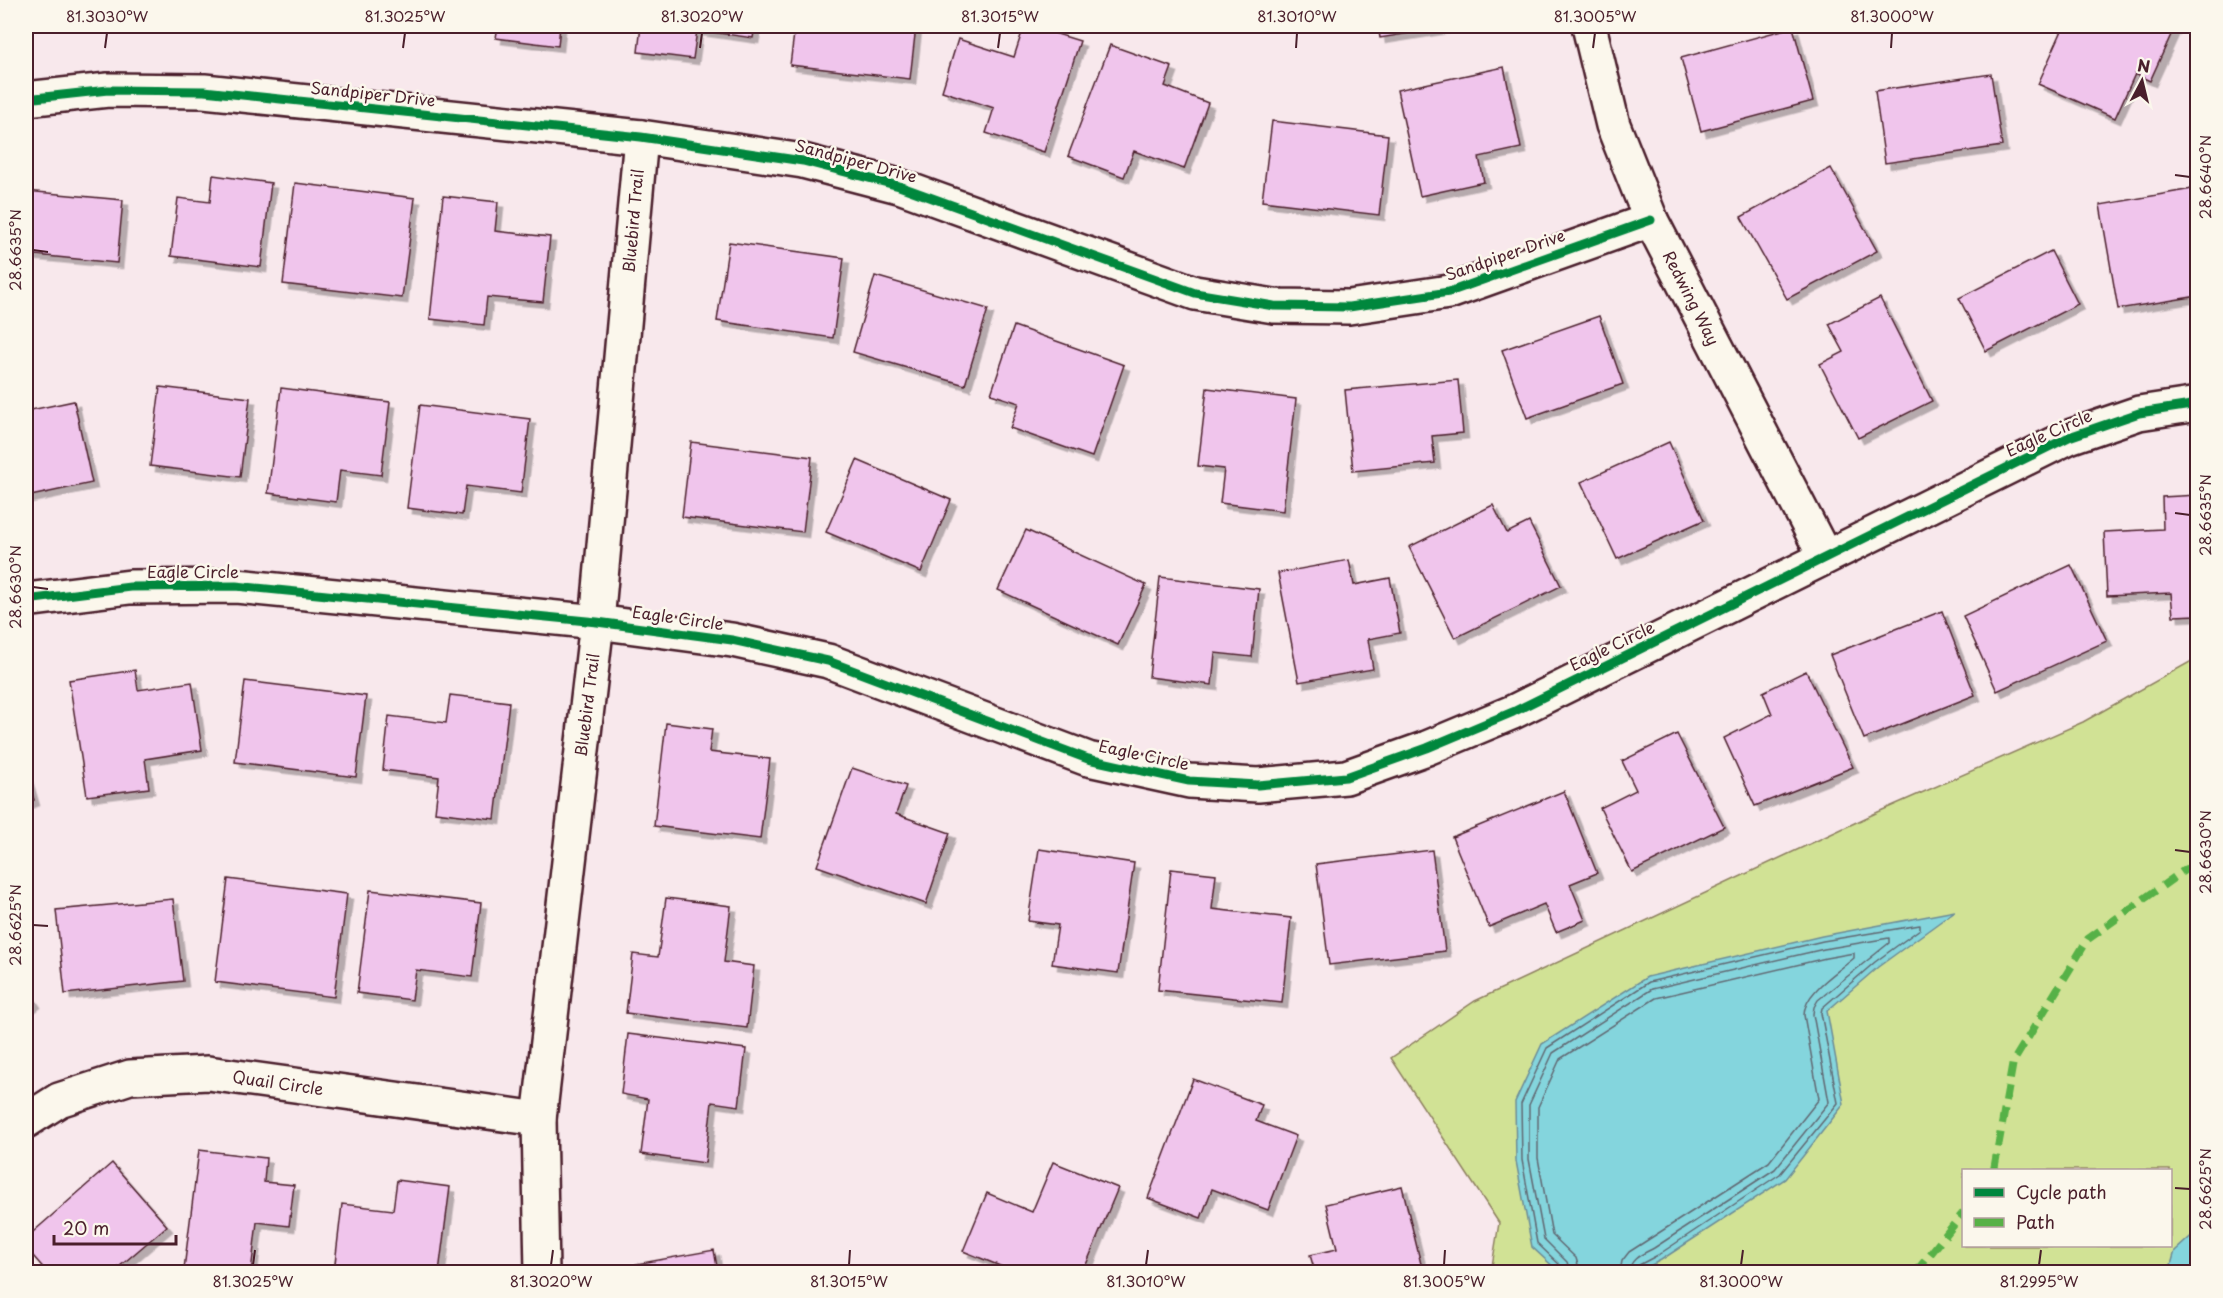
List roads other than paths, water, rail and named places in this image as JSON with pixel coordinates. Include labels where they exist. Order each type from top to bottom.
[{"type":"street","name":"Redwing Way","points":[[1589,26],[1613,125],[1651,220],[1824,557]]},
{"type":"street","name":"Sandpiper Drive","points":[[26,99],[108,90],[204,91],[641,137],[803,161],[899,186],[1195,292],[1274,306],[1349,307],[1449,292],[1651,220]]},
{"type":"street","name":"Bluebird Trail","points":[[542,1272],[539,1119],[597,622],[641,137]]},
{"type":"street","name":"Eagle Circle","points":[[26,600],[130,587],[236,586],[597,622],[732,640],[828,661],[1088,759],[1189,781],[1258,785],[1346,777],[1427,748],[1513,712],[2069,437],[2139,412],[2198,404]]},
{"type":"street","name":"Quail Circle","points":[[26,1121],[59,1100],[130,1077],[208,1073],[539,1119]]},
{"type":"water","points":[[1955,911],[1878,967],[1827,1011],[1844,1104],[1785,1179],[1661,1260],[1638,1272],[1559,1272],[1532,1247],[1516,1161],[1515,1102],[1542,1044],[1647,977],[1822,936]]},
{"type":"water","points":[[2197,1231],[2197,1272],[2169,1272],[2175,1251]]}]
